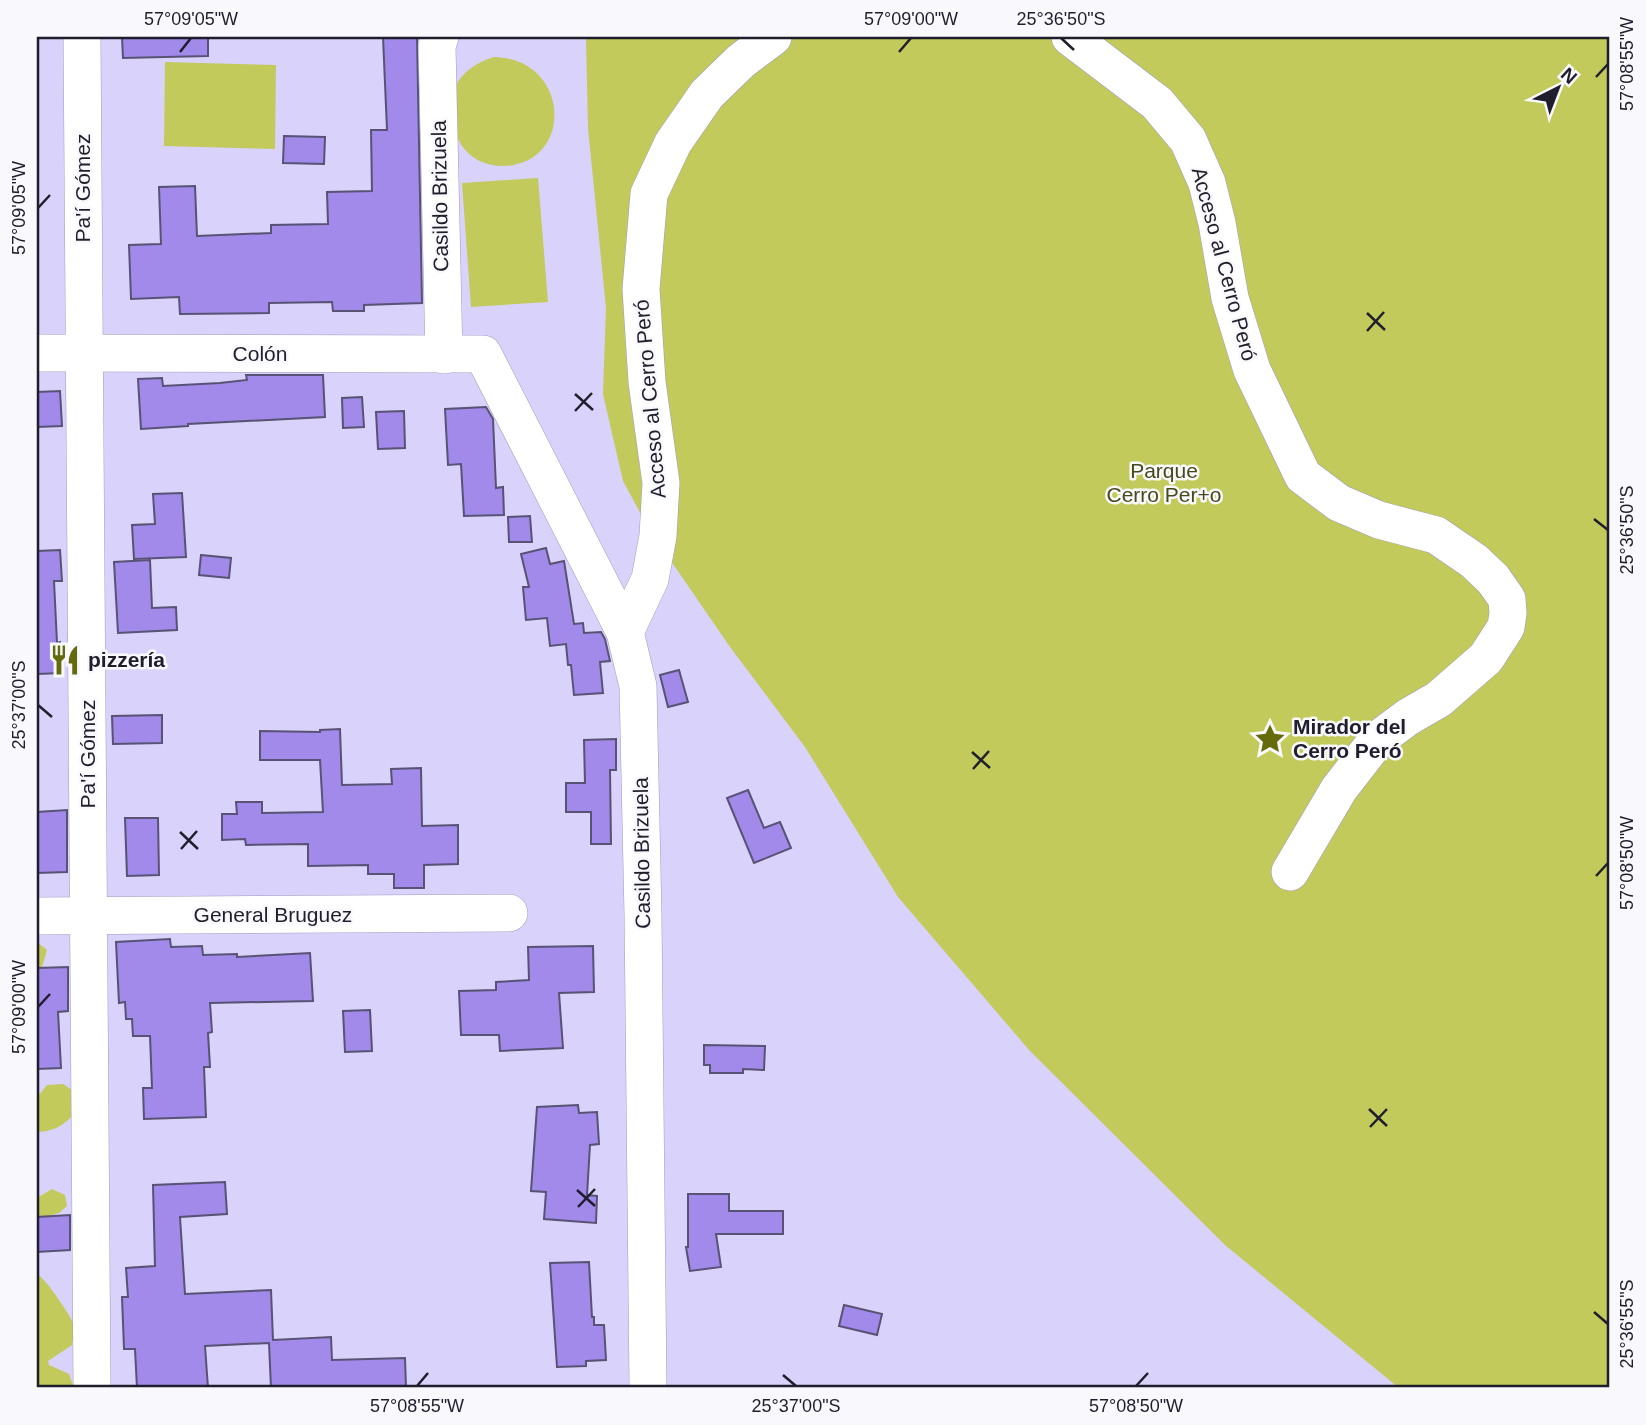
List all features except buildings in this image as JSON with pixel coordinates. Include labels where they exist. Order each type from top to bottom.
[{"type":"street","name":"Pa'í Gómez","points":[[82,37],[92,1388]]},
{"type":"street","name":"Casildo Brizuela","points":[[440,37],[437,46],[444,355]]},
{"type":"street","name":"Acceso al Cerro Peró","points":[[625,632],[650,579],[658,536],[661,483],[647,383],[641,289],[649,194],[673,143],[707,94],[741,61],[773,37]]},
{"type":"street","name":"Acceso al Cerro Peró","points":[[1070,37],[1157,103],[1188,140],[1207,183],[1230,298],[1252,370],[1303,476],[1339,502],[1379,520],[1436,535],[1474,561],[1493,579],[1507,599],[1506,627],[1492,651],[1438,699],[1377,740],[1339,789],[1290,872]]},
{"type":"street","name":"Colón","points":[[37,353],[483,354]]},
{"type":"street","name":"Casildo Brizuela","points":[[483,354],[625,632],[638,686],[648,1388]]},
{"type":"street","name":"General Bruguez","points":[[37,916],[509,914]]},
{"type":"green space","name":"Parque Cerro Per+o","points":[[586,37],[1609,37],[1609,1388],[1399,1388],[1225,1245],[1030,1051],[898,897],[805,747],[730,647],[649,529],[623,481],[603,394],[606,308],[588,128]]},
{"type":"green space","points":[[494,57],[519,62],[538,75],[550,92],[554,111],[552,131],[543,148],[526,161],[503,166],[480,161],[466,151],[455,131],[452,105],[455,87],[463,75],[474,66]]},
{"type":"green space","points":[[165,62],[276,65],[275,149],[164,146]]},
{"type":"green space","points":[[538,178],[548,302],[471,307],[462,183]]},
{"type":"green space","points":[[37,942],[47,950],[37,976]]},
{"type":"green space","points":[[63,1084],[72,1090],[77,1112],[59,1126],[37,1132],[38,1096],[47,1085]]},
{"type":"green space","points":[[52,1189],[65,1195],[67,1206],[59,1213],[37,1219],[37,1198]]},
{"type":"green space","points":[[37,1274],[56,1296],[74,1325],[72,1345],[48,1361],[49,1365],[69,1374],[72,1388],[37,1388]]},
{"type":"place","name":"pizzería","points":[[65,660]]},
{"type":"place","name":"Mirador del Cerro Peró","points":[[1270,739]]}]
